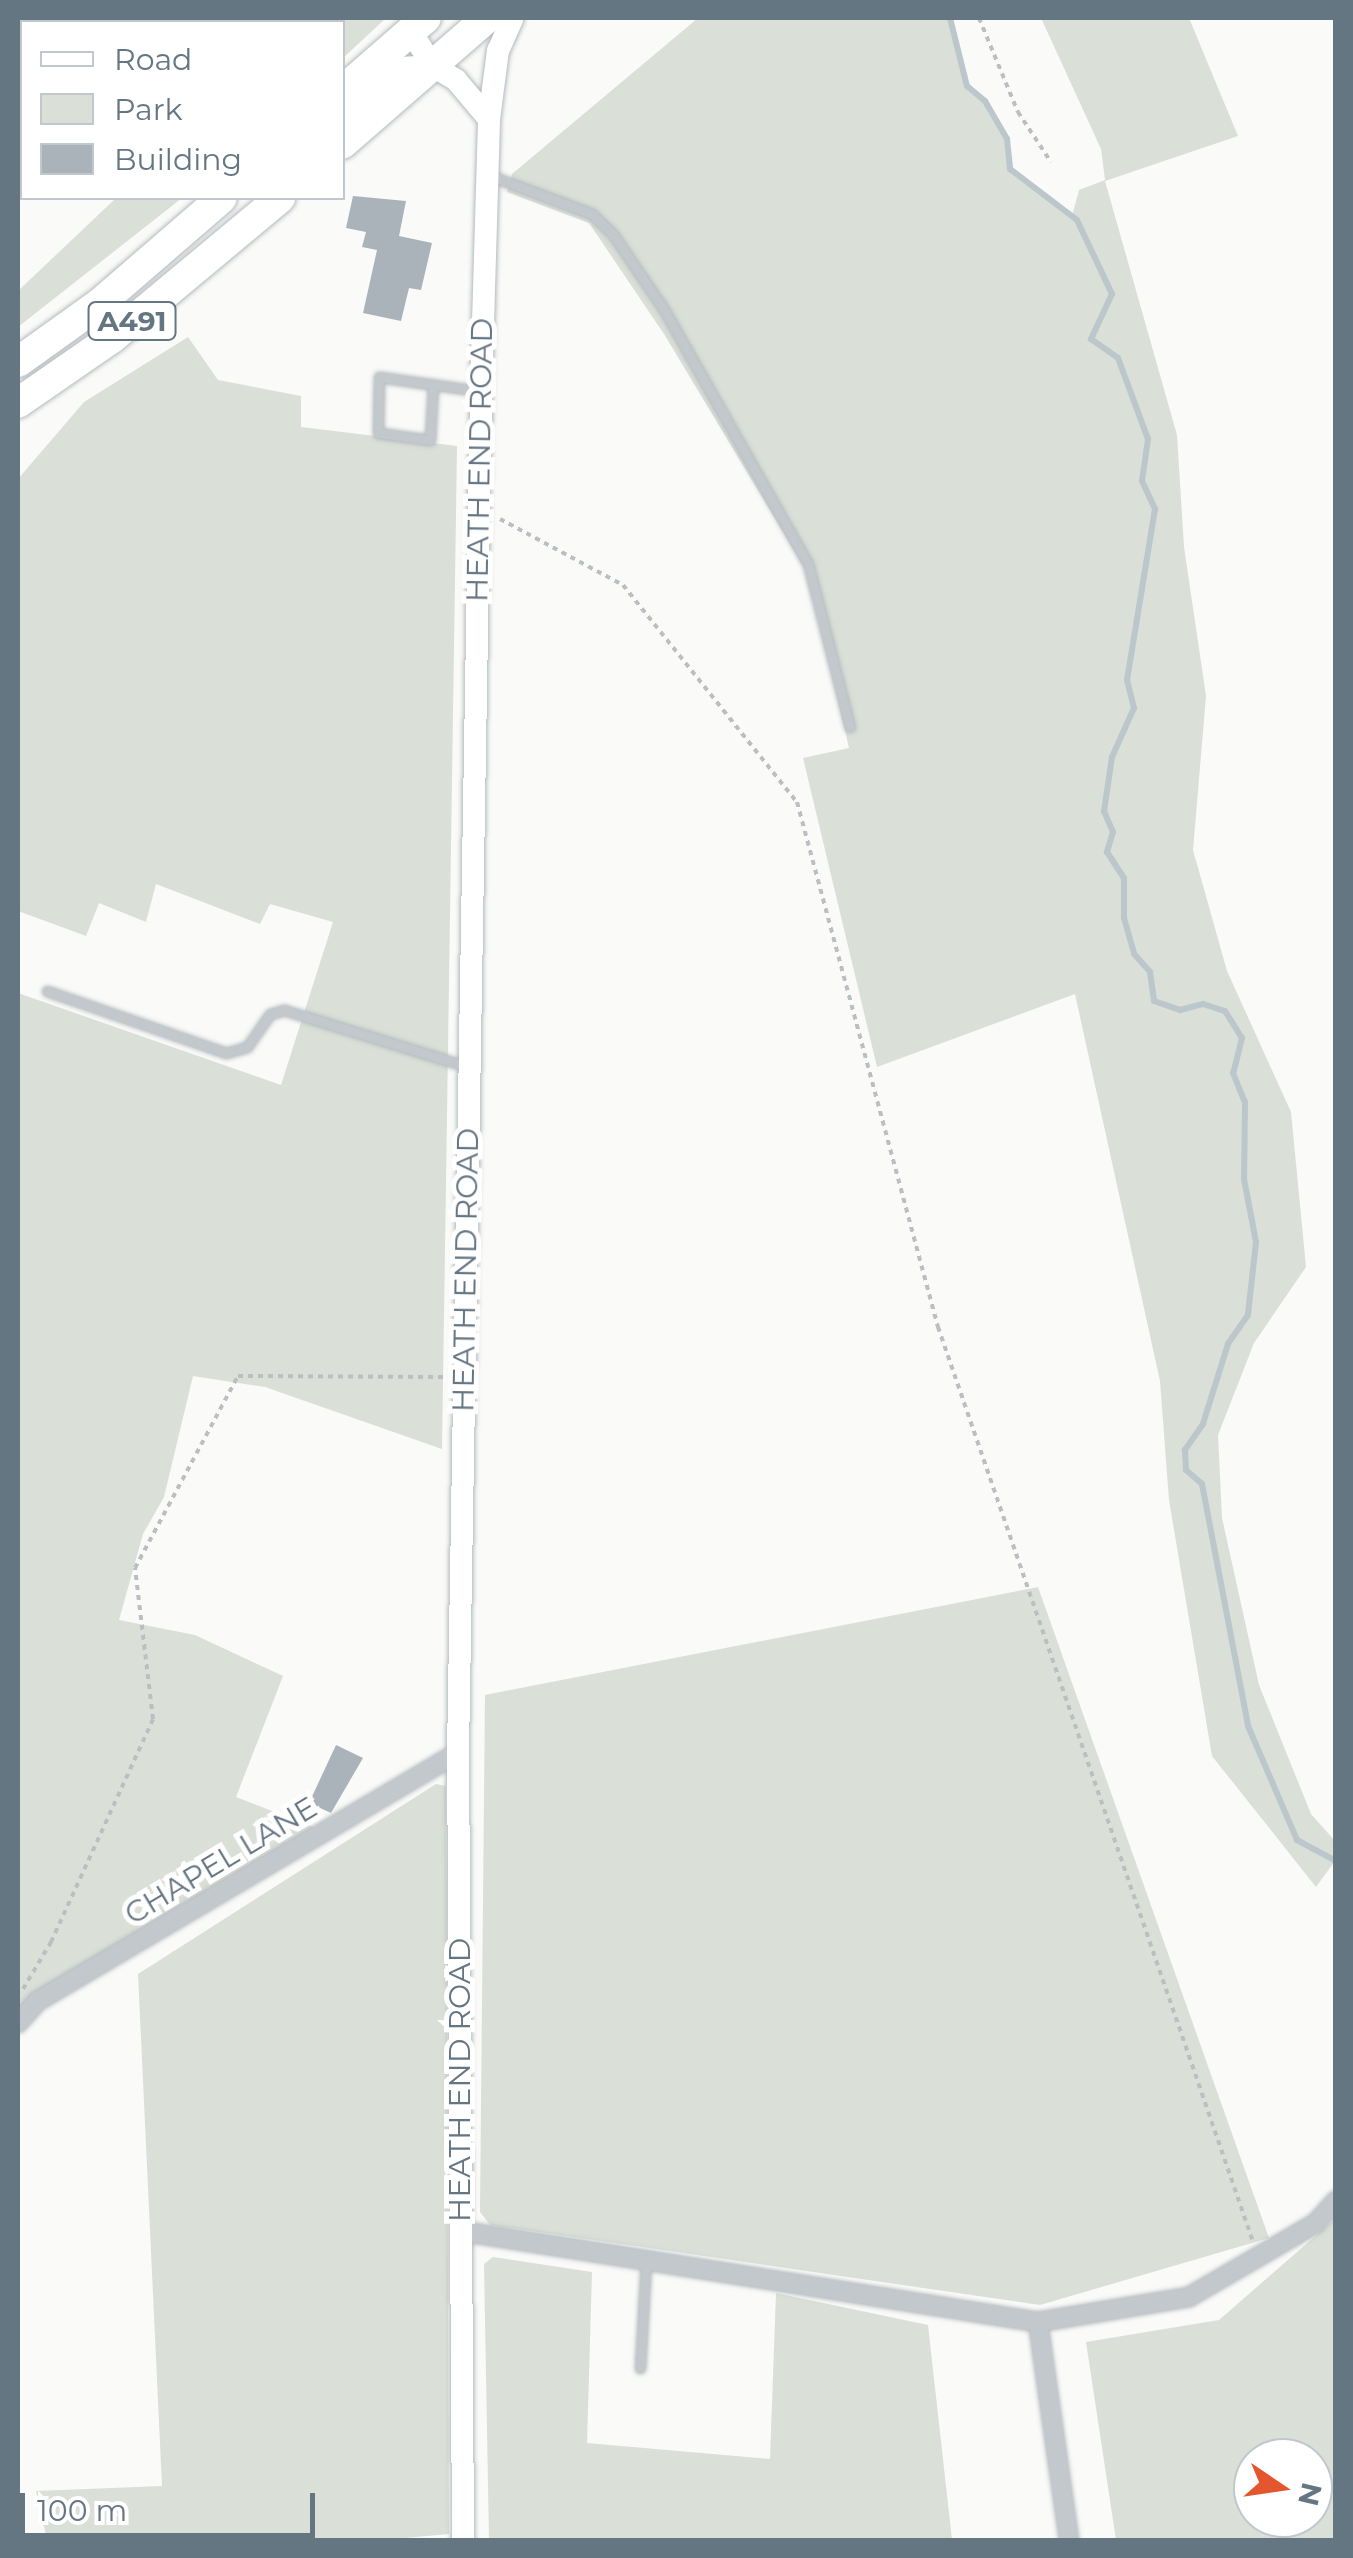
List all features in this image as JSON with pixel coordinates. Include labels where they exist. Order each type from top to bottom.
[{"type":"highway","points":[[345,141],[486,18]]},
{"type":"highway","points":[[345,88],[419,25]]},
{"type":"highway","name":"A491","points":[[18,362],[99,304],[220,200]]},
{"type":"highway","name":"A491","points":[[18,403],[112,338],[278,200]]},
{"type":"street","name":"HEATH END ROAD","points":[[463,2540],[458,1752],[481,392],[489,119],[498,51],[513,18]]},
{"type":"street","points":[[419,25],[433,66]]},
{"type":"street","points":[[345,114],[400,68],[433,66],[456,80],[489,119]]},
{"type":"street","name":"CHAPEL LANE","points":[[18,2024],[38,2001],[458,1752]]},
{"type":"street","points":[[460,2230],[1038,2322],[1189,2297],[1316,2222],[1336,2201]]},
{"type":"street","points":[[1038,2322],[1069,2540]]},
{"type":"lane","points":[[488,175],[592,214],[612,233],[662,308],[808,564],[850,727]]},
{"type":"lane","points":[[433,385],[430,440],[378,433],[379,377],[481,392]]},
{"type":"lane","points":[[47,990],[226,1053],[247,1048],[270,1014],[284,1010],[470,1068]]},
{"type":"lane","points":[[640,2368],[646,2260]]},
{"type":"path","points":[[980,18],[1018,112],[1051,162]]},
{"type":"path","points":[[479,507],[623,585],[797,802],[938,1327],[1258,2257]]},
{"type":"path","points":[[18,1997],[51,1942],[152,1719],[135,1568],[238,1376],[464,1377]]},
{"type":"green space","points":[[386,18],[345,56],[345,20],[288,20]]},
{"type":"green space","points":[[698,18],[950,18],[967,86],[985,101],[1007,139],[1010,169],[1072,216],[1079,190],[1105,180],[1101,149],[1041,18],[1189,18],[1238,136],[1105,181],[1177,435],[1184,547],[1206,696],[1193,850],[1227,971],[1291,1112],[1306,1267],[1254,1343],[1218,1435],[1222,1518],[1259,1685],[1311,1814],[1335,1841],[1335,1861],[1316,1887],[1212,1756],[1169,1500],[1160,1381],[1075,994],[877,1067],[803,758],[849,748],[810,577],[664,334],[589,223],[507,192],[512,174]]},
{"type":"green space","points":[[114,200],[179,200],[18,327],[18,291]]},
{"type":"green space","points":[[188,337],[218,380],[301,396],[301,427],[457,446],[442,1449],[265,1387],[193,1376],[164,1497],[143,1534],[119,1620],[195,1635],[283,1676],[236,1797],[316,1828],[18,2012],[18,993],[281,1085],[333,922],[270,904],[260,924],[156,884],[146,922],[99,903],[86,936],[18,911],[18,479],[84,402]]},
{"type":"green space","points":[[1038,1587],[1269,2238],[1040,2305],[490,2225],[480,2212],[485,1695]]},
{"type":"green space","points":[[436,1784],[446,1786],[449,2534],[383,2540],[47,2540],[36,2491],[162,2486],[138,1974]]},
{"type":"green space","points":[[1335,2219],[1335,2540],[1116,2540],[1086,2342],[1219,2320]]},
{"type":"green space","points":[[493,2257],[592,2272],[587,2443],[770,2459],[776,2293],[928,2325],[952,2540],[489,2540],[484,2264]]},
{"type":"building","points":[[353,196],[406,201],[399,236],[432,243],[421,290],[409,288],[401,321],[363,313],[377,250],[362,247],[366,232],[346,228]]},
{"type":"building","points":[[336,1745],[363,1758],[331,1813],[309,1803]]},
{"type":"waterway","points":[[950,18],[967,86],[985,101],[1007,139],[1010,169],[1077,220],[1112,294],[1091,339],[1118,358],[1148,439],[1142,481],[1155,509],[1127,680],[1134,708],[1112,757],[1104,811],[1113,832],[1107,852],[1124,878],[1124,918],[1134,954],[1150,972],[1154,1001],[1180,1010],[1203,1004],[1225,1011],[1242,1038],[1233,1073],[1245,1102],[1244,1179],[1256,1242],[1248,1315],[1228,1344],[1203,1424],[1185,1450],[1186,1470],[1202,1484],[1248,1726],[1297,1840],[1336,1861]]}]
